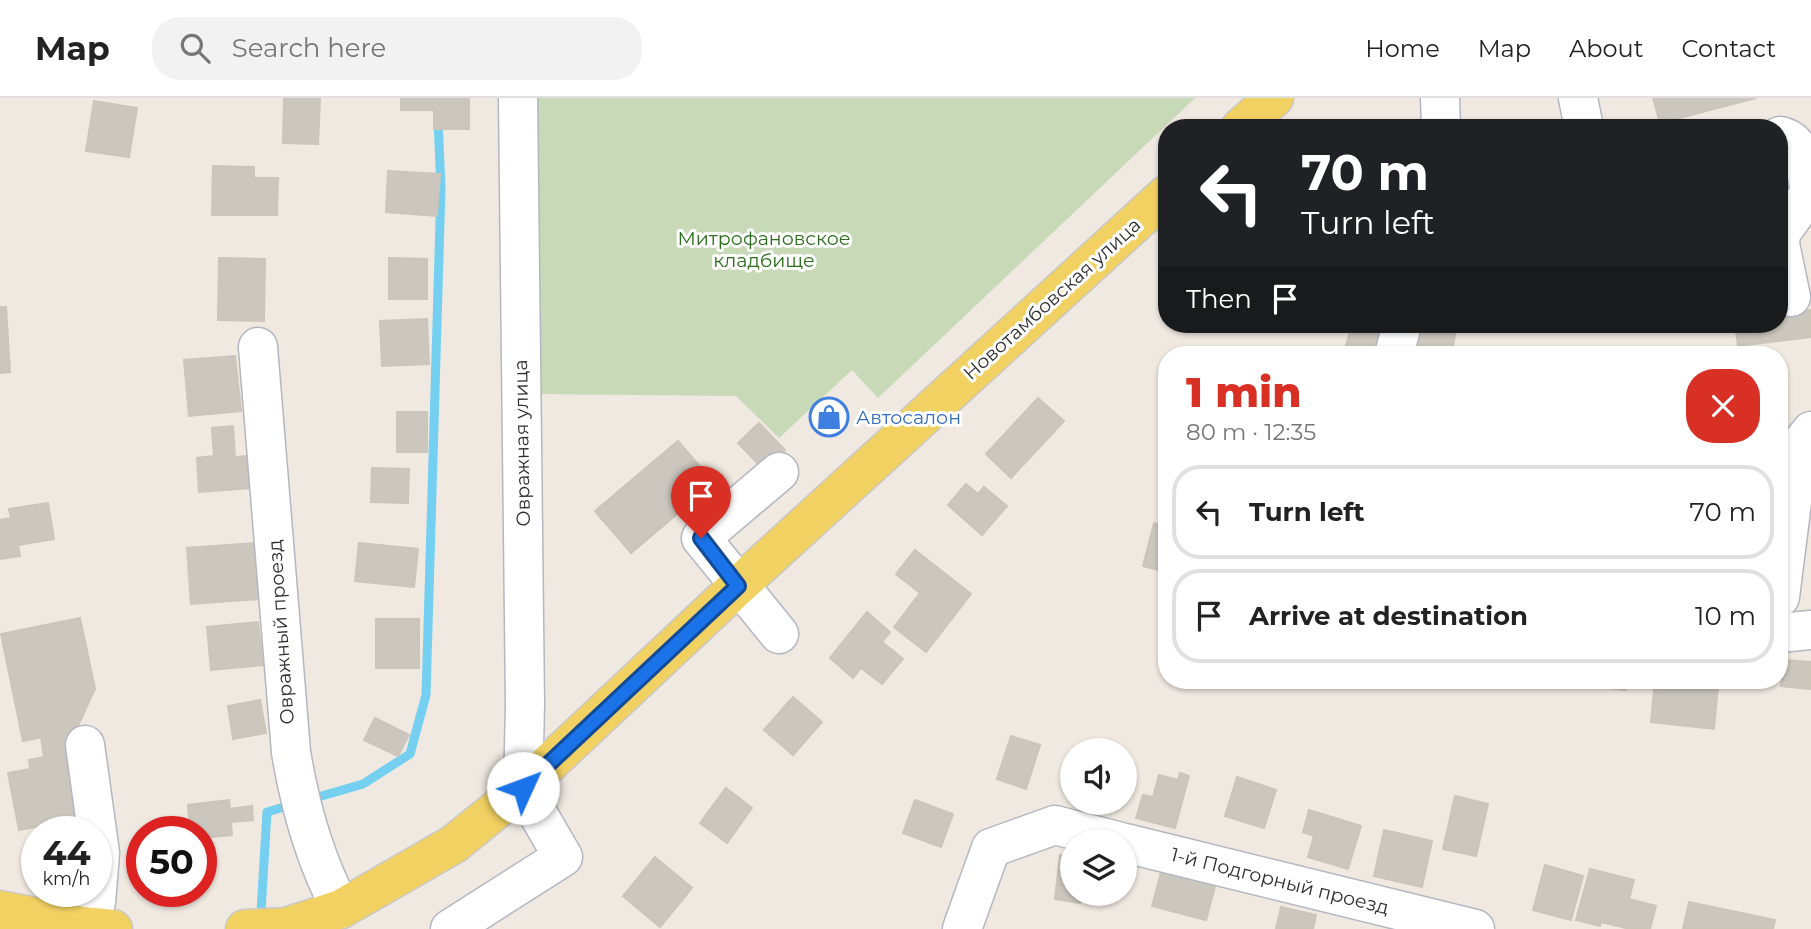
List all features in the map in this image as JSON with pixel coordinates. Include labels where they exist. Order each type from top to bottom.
[{"type":"main road","points":[[1250,119],[1274,98]]},
{"type":"main road","name":"Новотамбовская улица","points":[[245,929],[286,927],[341,909],[454,844],[523,788],[738,586],[1158,202]]},
{"type":"main road","points":[[0,910],[92,928]]},
{"type":"street","name":"Овражная улица","points":[[518,98],[525,705],[523,788]]},
{"type":"street","points":[[1440,98],[1441,119]]},
{"type":"street","points":[[1578,98],[1582,119]]},
{"type":"street","points":[[1788,138],[1796,144],[1802,155],[1810,198],[1788,225]]},
{"type":"street","points":[[1788,283],[1791,297]]},
{"type":"street","name":"Овражный проезд","points":[[258,347],[291,752],[302,808],[325,878],[341,909]]},
{"type":"street","points":[[1788,533],[1799,446],[1811,431]]},
{"type":"street","points":[[779,472],[701,538],[779,634]]},
{"type":"street","points":[[1788,632],[1811,630]]},
{"type":"street","points":[[85,745],[100,853],[92,928]]},
{"type":"street","points":[[450,929],[563,857],[523,788]]},
{"type":"street","name":"1-й Подгорный проезд","points":[[962,929],[991,849],[1055,825],[1071,829]]},
{"type":"street","name":"1-й Подгорный проезд","points":[[1137,845],[1475,929]]},
{"type":"green space","name":"Митрофановское кладбище","points":[[533,98],[1195,98],[1173,119],[1158,119],[1158,133],[878,398],[852,370],[779,438],[736,396],[533,394]]},
{"type":"building","points":[[284,98],[320,98],[318,144],[283,143]]},
{"type":"building","points":[[401,98],[469,98],[469,129],[434,129],[434,110],[401,110]]},
{"type":"building","points":[[1653,98],[1756,98],[1675,119],[1659,119]]},
{"type":"building","points":[[94,101],[137,108],[129,157],[86,151]]},
{"type":"building","points":[[213,166],[254,167],[254,178],[278,178],[277,215],[212,215]]},
{"type":"building","points":[[388,171],[440,174],[437,216],[386,212]]},
{"type":"building","points":[[219,258],[265,259],[264,321],[218,320]]},
{"type":"building","points":[[389,258],[427,259],[427,299],[389,299]]},
{"type":"building","points":[[0,307],[6,307],[10,372],[0,373]]},
{"type":"building","points":[[1811,310],[1811,337],[1738,346],[1736,333],[1788,333],[1788,313]]},
{"type":"building","points":[[427,319],[429,364],[382,366],[380,321]]},
{"type":"building","points":[[1350,333],[1383,333],[1379,346],[1346,346]]},
{"type":"building","points":[[1411,333],[1455,333],[1453,346],[1409,344]]},
{"type":"building","points":[[235,356],[241,411],[189,416],[184,360]]},
{"type":"building","points":[[1038,398],[1064,421],[1011,478],[986,454]]},
{"type":"building","points":[[397,412],[427,412],[427,452],[397,452]]},
{"type":"building","points":[[759,423],[785,450],[764,470],[738,443]]},
{"type":"building","points":[[233,426],[235,457],[248,456],[251,488],[199,492],[197,458],[214,456],[212,428]]},
{"type":"building","points":[[678,441],[714,483],[631,553],[595,511]]},
{"type":"building","points":[[372,468],[409,469],[408,503],[371,502]]},
{"type":"building","points":[[966,484],[978,494],[984,487],[1007,506],[982,535],[948,505]]},
{"type":"building","points":[[48,503],[54,539],[18,545],[20,556],[0,559],[0,520],[11,518],[9,509]]},
{"type":"building","points":[[1154,523],[1158,524],[1158,570],[1143,566]]},
{"type":"building","points":[[256,543],[261,599],[191,604],[187,548]]},
{"type":"building","points":[[359,543],[418,549],[414,587],[355,581]]},
{"type":"building","points":[[915,550],[971,594],[926,652],[894,627],[920,593],[896,574]]},
{"type":"building","points":[[867,612],[890,632],[882,642],[903,659],[882,684],[861,668],[853,678],[830,658]]},
{"type":"building","points":[[80,618],[95,689],[76,730],[23,741],[1,634]]},
{"type":"building","points":[[376,619],[419,619],[419,668],[376,668]]},
{"type":"building","points":[[258,622],[263,665],[211,670],[207,627]]},
{"type":"building","points":[[1788,660],[1811,662],[1811,689],[1788,687]]},
{"type":"building","points":[[1654,689],[1718,689],[1714,729],[1651,722]]},
{"type":"building","points":[[793,697],[822,722],[793,755],[764,730]]},
{"type":"building","points":[[260,700],[266,733],[233,739],[228,706]]},
{"type":"building","points":[[375,718],[409,735],[398,756],[364,740]]},
{"type":"building","points":[[76,730],[92,816],[21,816],[19,830],[8,773],[30,769],[29,760],[44,757],[41,737]]},
{"type":"building","points":[[1011,736],[1040,745],[1026,789],[997,779]]},
{"type":"building","points":[[1180,773],[1189,776],[1175,828],[1136,818],[1143,795],[1153,797],[1159,775],[1178,780]]},
{"type":"building","points":[[1237,777],[1276,790],[1264,828],[1225,816]]},
{"type":"building","points":[[726,788],[752,808],[727,843],[700,823]]},
{"type":"building","points":[[1455,796],[1488,804],[1476,856],[1443,849]]},
{"type":"building","points":[[229,800],[230,809],[252,806],[253,820],[231,822],[232,835],[217,836],[217,816],[189,816],[188,805]]},
{"type":"building","points":[[915,800],[953,814],[941,847],[903,833]]},
{"type":"building","points":[[1309,810],[1361,826],[1348,869],[1308,857],[1314,836],[1303,832]]},
{"type":"building","points":[[1384,830],[1432,841],[1422,887],[1374,876]]},
{"type":"building","points":[[1060,855],[1060,900],[1055,899]]},
{"type":"building","points":[[655,857],[692,888],[660,927],[623,896]]},
{"type":"building","points":[[1163,865],[1217,879],[1206,920],[1152,906]]},
{"type":"building","points":[[1545,865],[1583,876],[1571,920],[1533,910]]},
{"type":"building","points":[[1590,869],[1634,880],[1629,899],[1656,906],[1650,929],[1630,929],[1601,922],[1600,926],[1576,920]]},
{"type":"building","points":[[1689,902],[1775,920],[1773,929],[1683,929]]},
{"type":"building","points":[[1281,907],[1316,915],[1313,929],[1276,929]]},
{"type":"waterway","points":[[308,800],[363,784],[410,754],[426,695],[441,188],[437,98]]},
{"type":"waterway","points":[[261,912],[267,812],[291,805]]},
{"type":"place","name":"Автосалон","points":[[829,417]]},
{"type":"route","points":[[523,788],[738,586],[701,538]]}]
